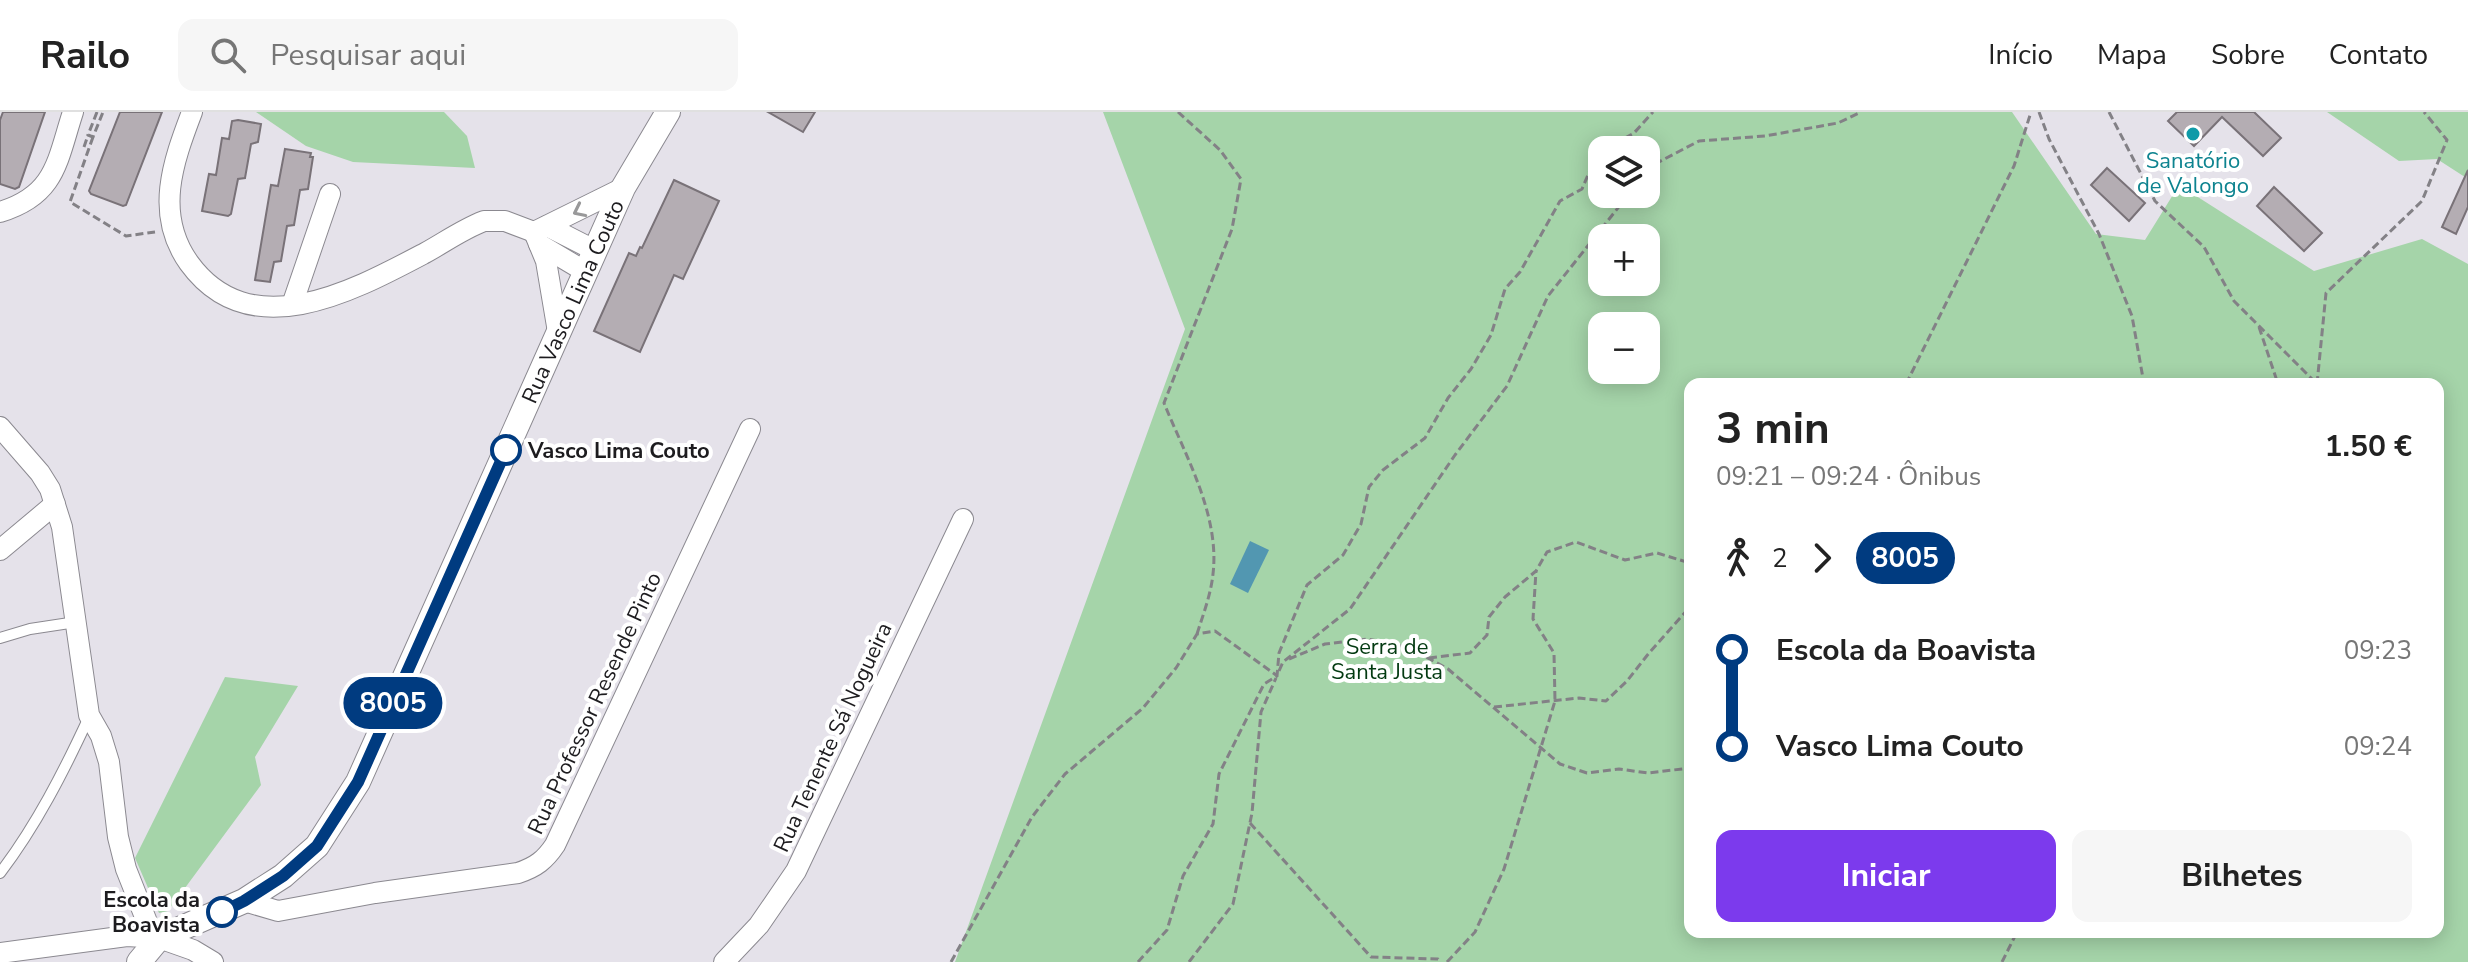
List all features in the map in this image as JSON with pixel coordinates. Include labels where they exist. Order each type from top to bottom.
[{"type":"street","points":[[0,212],[36,196],[51,177],[73,112]]},
{"type":"street","points":[[192,112],[174,158],[168,187],[170,217],[182,252],[202,280],[236,302],[268,308],[314,303],[366,282],[484,221],[505,221],[540,234],[591,261]]},
{"type":"street","name":"Rua Vasco Lima Couto","points":[[159,938],[244,901],[283,876],[317,846],[358,782],[623,188],[668,112]]},
{"type":"street","points":[[540,234],[623,188]]},
{"type":"street","points":[[292,305],[330,194]]},
{"type":"street","points":[[540,234],[558,332]]},
{"type":"street","points":[[0,427],[40,473],[55,504],[62,527],[89,715],[101,736],[109,762],[118,837],[126,869],[149,927],[159,938]]},
{"type":"street","name":"Rua Professor Resende Pinto","points":[[244,901],[278,911],[518,873],[535,867],[545,859],[555,845],[750,429]]},
{"type":"street","points":[[0,550],[55,504]]},
{"type":"street","name":"Rua Tenente Sá Nogueira","points":[[724,962],[759,925],[796,871],[963,519]]},
{"type":"street","points":[[283,876],[285,888],[292,899],[304,905]]},
{"type":"street","points":[[0,953],[127,936],[159,938],[193,950],[213,962]]},
{"type":"street","points":[[139,962],[159,938]]},
{"type":"lane","points":[[0,638],[30,629],[76,622]]},
{"type":"lane","points":[[0,873],[58,781],[89,715]]},
{"type":"path","points":[[93,137],[88,135],[97,112]]},
{"type":"path","points":[[103,112],[70,202],[126,236],[174,229]]},
{"type":"path","points":[[951,962],[1032,817],[1065,774],[1143,708],[1176,668],[1197,634],[1213,574],[1213,542],[1203,497],[1164,403],[1232,229],[1241,179],[1220,150],[1178,112]]},
{"type":"path","points":[[1629,136],[1653,112]]},
{"type":"path","points":[[1660,161],[1699,141],[1765,136],[1838,123],[1861,112]]},
{"type":"path","points":[[1909,378],[2014,166],[2031,112]]},
{"type":"path","points":[[2039,112],[2049,139],[2099,234],[2132,316],[2143,378]]},
{"type":"path","points":[[2109,112],[2155,201],[2204,247],[2234,301],[2311,378]]},
{"type":"path","points":[[2318,378],[2326,293],[2422,201],[2447,140],[2424,112]]},
{"type":"path","points":[[1277,676],[1279,653],[1307,585],[1343,555],[1361,524],[1369,487],[1383,470],[1425,438],[1491,335],[1505,289],[1520,272],[1560,201],[1582,189],[1588,175]]},
{"type":"path","points":[[1189,962],[1233,904],[1250,823],[1261,712],[1283,662],[1350,609],[1455,455],[1507,386],[1548,296],[1618,208]]},
{"type":"path","points":[[2259,326],[2276,378]]},
{"type":"path","points":[[1429,658],[1470,653],[1487,635],[1489,617],[1505,597],[1536,571],[1547,552],[1576,542],[1625,560],[1657,553],[1684,561]]},
{"type":"path","points":[[1447,962],[1475,932],[1504,869],[1555,701],[1554,653],[1533,619],[1536,571]]},
{"type":"path","points":[[1494,707],[1579,698],[1606,701],[1684,614]]},
{"type":"path","points":[[1197,634],[1215,631],[1277,676]]},
{"type":"path","points":[[1283,662],[1325,644],[1368,639],[1410,648],[1448,669],[1560,764],[1587,773],[1619,769],[1648,773],[1684,769]]},
{"type":"path","points":[[1138,962],[1167,930],[1183,876],[1213,824],[1219,774],[1264,684],[1277,676]]},
{"type":"path","points":[[1250,823],[1371,957],[1438,959],[1441,962]]},
{"type":"path","points":[[2002,962],[2014,938]]},
{"type":"green space","points":[[256,112],[444,112],[467,136],[475,168],[353,162],[306,146]]},
{"type":"green space","name":"Serra de Santa Justa","points":[[1103,112],[2012,112],[2096,234],[2145,240],[2179,185],[2314,271],[2422,239],[2468,264],[2468,962],[955,962],[1185,329]]},
{"type":"green space","points":[[2327,112],[2468,112],[2468,179],[2437,159],[2399,161]]},
{"type":"green space","points":[[225,677],[298,686],[255,757],[261,785],[168,911],[159,913],[135,858]]},
{"type":"water","points":[[1250,541],[1269,550],[1248,593],[1230,584]]},
{"type":"building","points":[[3,112],[45,112],[19,187],[15,189],[0,184],[0,120]]},
{"type":"building","points":[[120,112],[162,112],[123,206],[89,191]]},
{"type":"building","points":[[768,112],[815,112],[803,132]]},
{"type":"building","points":[[2177,112],[2254,112],[2281,138],[2263,156],[2222,117],[2194,146],[2168,121]]},
{"type":"building","points":[[232,121],[261,124],[258,142],[251,144],[245,178],[238,179],[231,214],[202,211],[209,174],[216,175],[222,138],[229,139]]},
{"type":"building","points":[[285,149],[311,153],[308,189],[300,190],[294,225],[287,226],[281,261],[274,262],[270,282],[255,280],[271,185],[278,186]]},
{"type":"building","points":[[2107,168],[2145,203],[2129,221],[2091,185]]},
{"type":"building","points":[[2468,170],[2468,207],[2456,234],[2442,227]]},
{"type":"building","points":[[674,180],[719,201],[683,279],[674,275],[640,352],[594,331],[629,253],[636,256],[642,248]]},
{"type":"building","points":[[2274,187],[2322,233],[2304,251],[2257,206]]},
{"type":"bus line","name":"8005","points":[[222,912],[283,876],[317,846],[358,782],[506,450]]},
{"type":"place","name":"Sanatório de Valongo","points":[[2193,134]]},
{"type":"place","name":"Vasco Lima Couto","points":[[506,450]]},
{"type":"place","name":"Escola da Boavista","points":[[222,912]]}]
